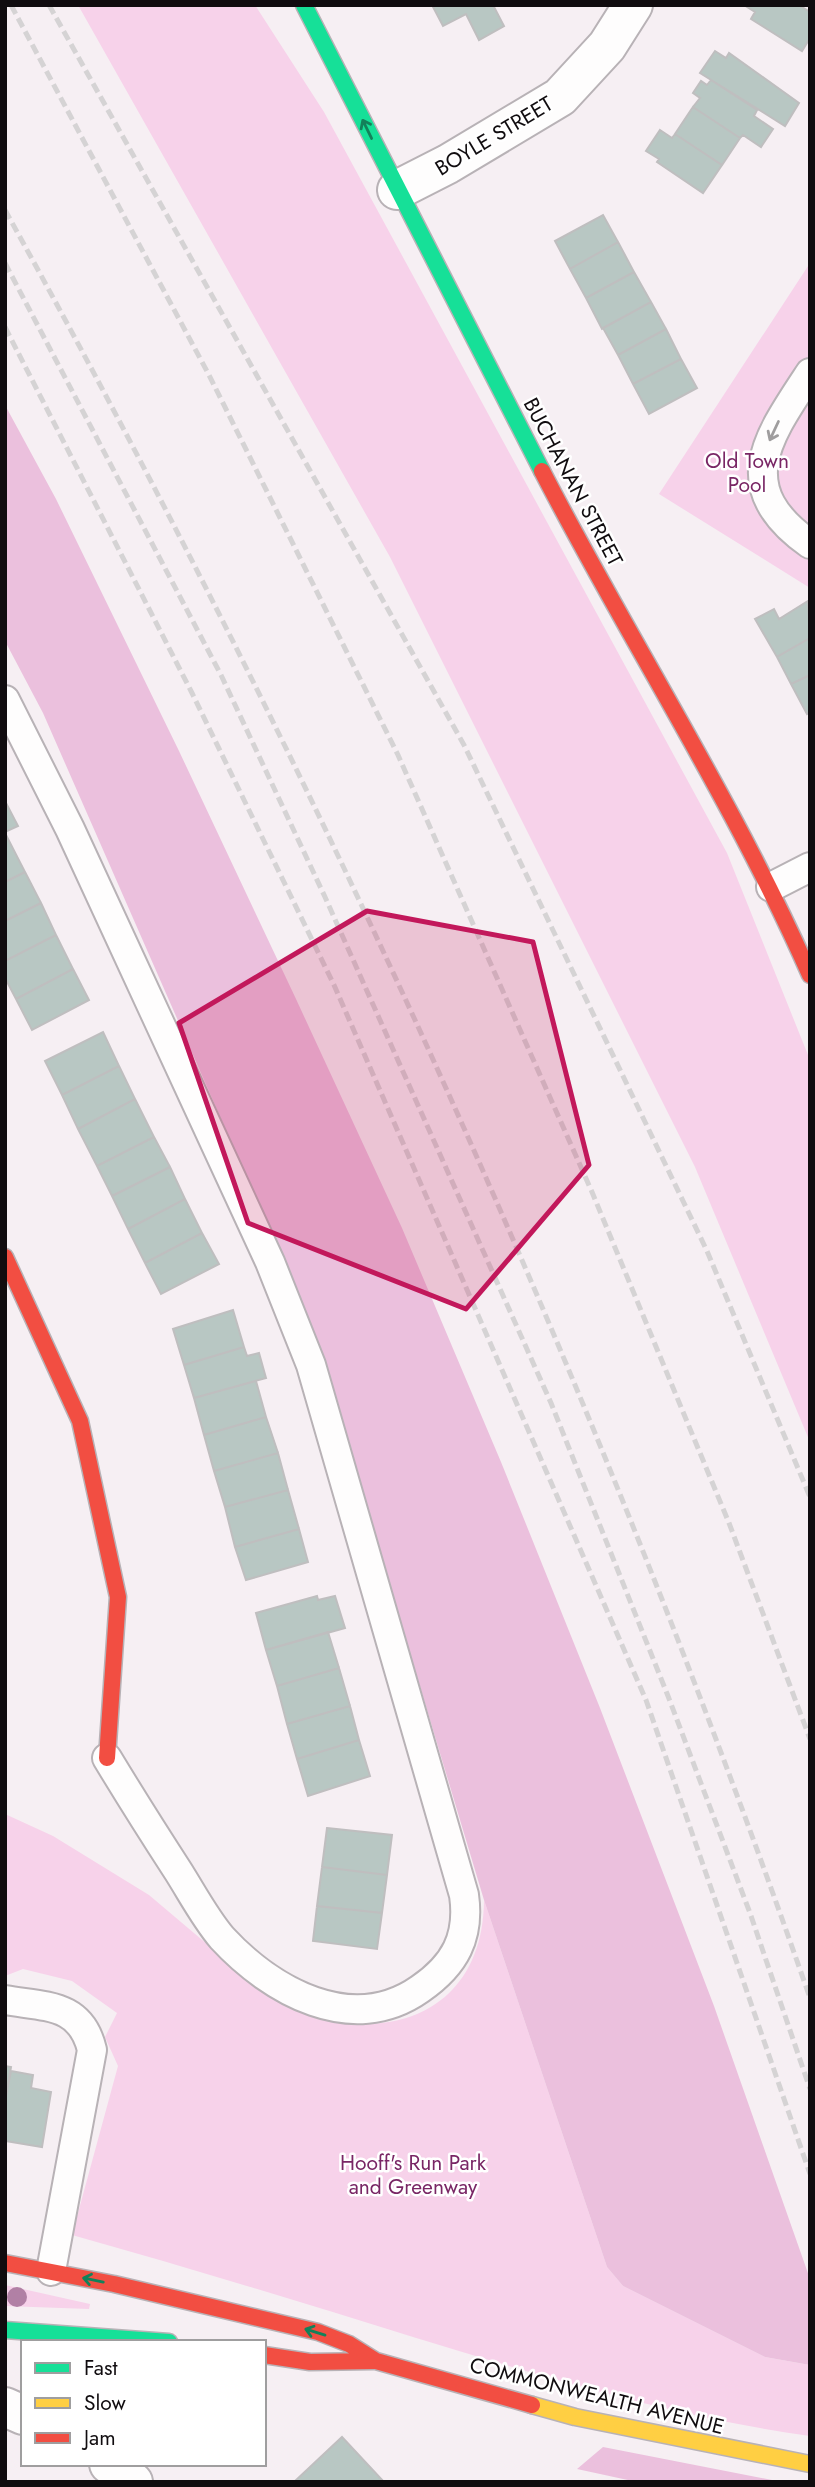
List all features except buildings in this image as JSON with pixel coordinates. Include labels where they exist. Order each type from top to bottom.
[{"type":"street","name":"BUCHANAN STREET","points":[[304,5],[583,550],[667,694],[771,887],[810,975]]},
{"type":"street","name":"BOYLE STREET","points":[[397,190],[448,164],[560,97],[607,46],[634,5]]},
{"type":"street","points":[[5,1256],[80,1421],[118,1597],[107,1758]]},
{"type":"street","name":"COMMONWEALTH AVENUE","points":[[5,2263],[318,2332],[349,2344],[376,2361],[575,2417],[810,2465]]},
{"type":"street","points":[[5,2330],[142,2340]]},
{"type":"street","name":"COMMONWEALTH AVENUE","points":[[266,2355],[310,2362],[376,2361]]},
{"type":"street","points":[[5,2407],[21,2414]]},
{"type":"street","points":[[112,2466],[133,2482]]},
{"type":"lane","points":[[810,373],[777,422],[763,466],[764,491],[776,515],[810,544]]},
{"type":"lane","points":[[5,700],[70,830],[270,1262],[311,1365],[464,1895],[465,1933],[458,1951],[445,1969],[413,1994],[379,2008],[330,2007],[284,1988],[262,1973],[222,1937],[107,1758]]},
{"type":"lane","points":[[771,887],[810,867]]},
{"type":"lane","points":[[5,2000],[67,2012],[85,2026],[92,2050],[51,2271]]},
{"type":"highlighted area","points":[[367,911],[533,942],[589,1165],[466,1309],[248,1223],[179,1023]]},
{"type":"green space","points":[[78,5],[255,5],[324,112],[727,853],[810,1060],[810,1442],[695,1167],[390,557]]},
{"type":"green space","name":"Old Town Pool","points":[[810,263],[810,588],[659,494]]},
{"type":"green space","name":"Hooff's Run Park and Greenway","points":[[5,1814],[53,1836],[149,1895],[266,1994],[302,2012],[340,2022],[376,2023],[410,2017],[439,2001],[463,1977],[478,1943],[484,1900],[607,2267],[623,2286],[765,2357],[810,2365],[810,2436],[709,2418],[610,2394],[511,2367],[72,2235],[118,2066],[105,2037],[117,2013],[72,1981],[23,1969],[5,1976]]},
{"type":"green space","points":[[5,2285],[90,2304],[89,2309],[5,2306]]},
{"type":"shaded area","points":[[5,405],[56,499],[296,999],[402,1228],[501,1462],[600,1708],[714,2006],[810,2279],[810,2365],[765,2357],[623,2286],[607,2267],[484,1900],[312,1326],[43,713],[5,641]]},
{"type":"shaded area","points":[[603,2447],[782,2482],[637,2482],[577,2469]]},
{"type":"railway","points":[[11,5],[209,375],[398,755],[592,1192],[729,1523],[810,1739]]},
{"type":"railway","points":[[49,5],[464,745],[707,1251],[810,1497]]},
{"type":"railway","points":[[5,210],[234,643],[342,863],[445,1087],[544,1312],[638,1539],[727,1768],[810,1998]]},
{"type":"railway","points":[[5,263],[221,675],[325,897],[551,1403],[668,1696],[750,1913],[810,2089]]},
{"type":"railway","points":[[5,327],[192,693],[334,985],[646,1700],[810,2174]]},
{"type":"traffic: fast","points":[[304,5],[542,471]]},
{"type":"traffic: fast","points":[[5,2330],[142,2340]]},
{"type":"traffic: slow","points":[[532,2405],[575,2417],[810,2464]]},
{"type":"traffic: jam","points":[[542,471],[748,846],[810,975]]},
{"type":"traffic: jam","points":[[5,1257],[80,1421],[118,1597],[107,1758]]},
{"type":"traffic: jam","points":[[5,2263],[114,2284],[318,2332],[349,2344],[376,2361],[532,2405]]},
{"type":"traffic: jam","points":[[266,2355],[310,2362],[374,2361]]}]
